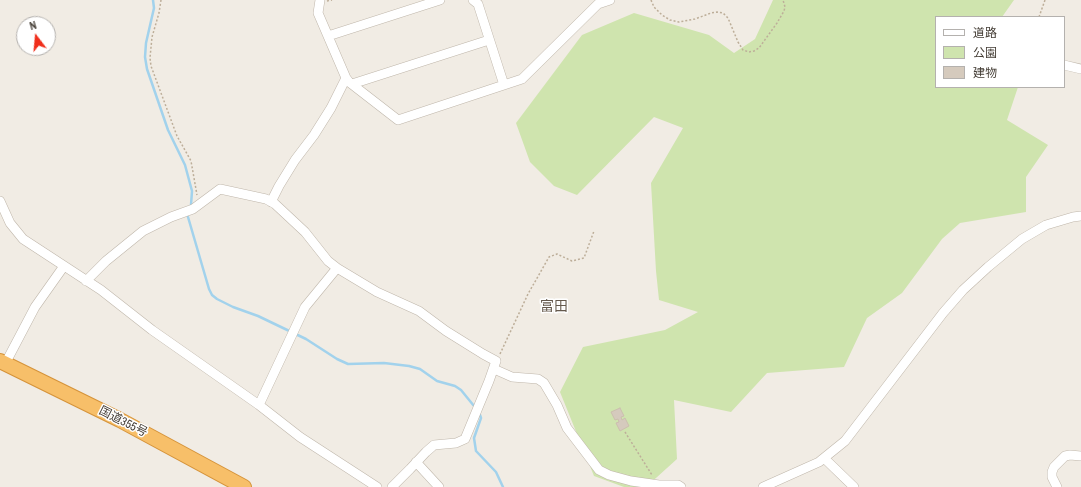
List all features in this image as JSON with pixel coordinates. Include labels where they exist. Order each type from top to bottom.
[{"type":"highway","name":"国道355号","points":[[3,363],[120,420],[244,487]]},
{"type":"street","points":[[320,0],[318,13],[349,81],[398,120],[522,79],[598,4],[610,0]]},
{"type":"street","points":[[328,36],[440,0]]},
{"type":"street","points":[[473,0],[478,4],[504,85]]},
{"type":"street","points":[[271,202],[295,160],[314,135],[349,81],[489,40]]},
{"type":"street","points":[[1065,65],[1081,69]]},
{"type":"street","points":[[86,281],[106,261],[143,231],[170,217],[193,209],[220,189],[266,199],[275,204],[305,232],[328,261],[337,268],[378,292],[419,311],[446,331],[483,354],[512,377],[538,379],[544,383],[550,391],[567,428],[599,470],[609,475],[630,481],[659,485],[678,485],[681,487]]},
{"type":"street","points":[[0,201],[10,223],[23,239],[101,290],[152,330],[259,405],[300,438],[377,487]]},
{"type":"street","points":[[763,487],[819,462],[845,441],[944,313],[963,290],[988,267],[1022,239],[1046,225],[1081,216]]},
{"type":"street","points":[[3,363],[35,307],[64,266]]},
{"type":"street","points":[[259,405],[305,307],[337,268]]},
{"type":"street","points":[[392,487],[434,445],[456,443],[465,439],[495,365]]},
{"type":"street","points":[[1057,487],[1052,477],[1054,467],[1065,456],[1070,454],[1081,456]]},
{"type":"street","points":[[824,458],[854,487]]},
{"type":"street","points":[[416,462],[439,487]]},
{"type":"path","points":[[161,0],[152,37],[150,58],[151,66],[177,136],[191,161],[195,189],[200,205]]},
{"type":"path","points":[[651,0],[654,7],[662,15],[670,20],[679,22],[695,19],[711,13],[723,13],[728,18],[743,50],[749,52],[754,52],[759,48],[777,23],[784,11],[785,7],[783,0]]},
{"type":"path","points":[[1039,16],[1045,0]]},
{"type":"path","points":[[495,365],[528,294],[549,257],[557,254],[572,261],[584,258],[594,231]]},
{"type":"path","points":[[625,432],[659,485]]},
{"type":"green space","points":[[773,0],[1014,0],[1003,16],[935,16],[935,88],[1018,88],[1007,120],[1048,145],[1026,177],[1026,212],[960,223],[942,239],[902,293],[867,318],[844,367],[767,373],[731,412],[674,400],[677,459],[646,487],[624,487],[594,476],[560,392],[583,347],[665,330],[698,312],[659,300],[656,271],[651,183],[683,128],[654,117],[577,195],[554,186],[530,162],[516,123],[582,35],[634,13],[709,35],[734,53],[755,39]]},
{"type":"building","points":[[620,408],[624,416],[621,417],[622,420],[625,418],[629,426],[620,431],[616,423],[619,422],[618,419],[615,420],[611,412]]},
{"type":"waterway","points":[[153,0],[154,8],[146,43],[145,57],[147,69],[168,130],[185,165],[192,191],[191,205]]},
{"type":"waterway","points":[[188,217],[209,289],[212,295],[217,299],[233,307],[258,316],[306,339],[337,359],[348,364],[384,363],[420,369],[437,381],[455,386],[461,390],[474,406]]},
{"type":"waterway","points":[[480,415],[481,418],[474,438],[476,451],[496,472],[503,487]]},
{"type":"district","name":"富田","points":[[554,307]]}]
